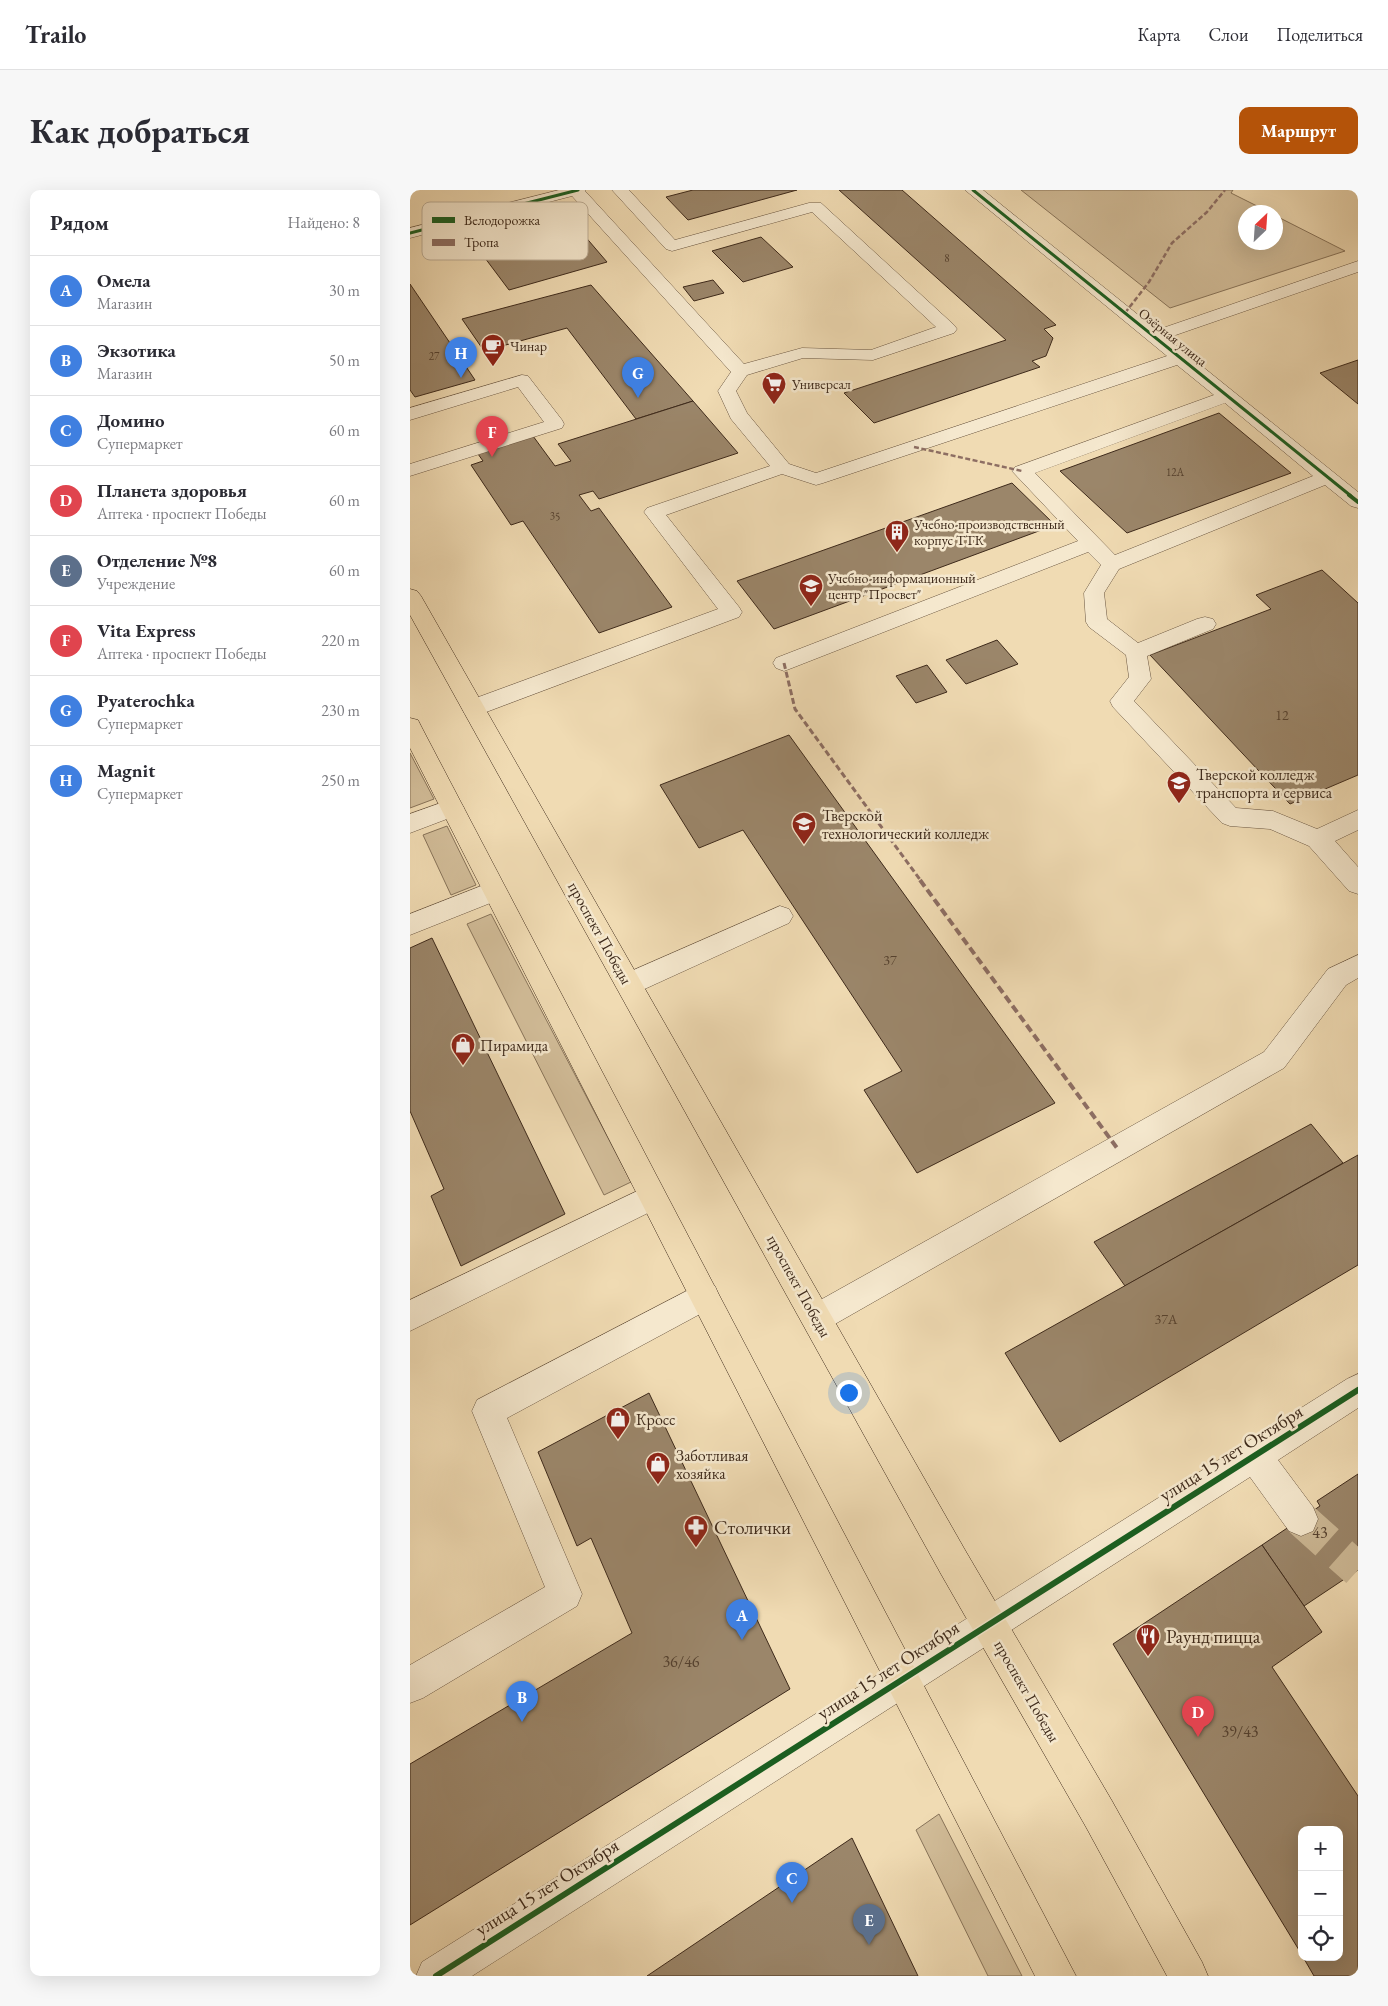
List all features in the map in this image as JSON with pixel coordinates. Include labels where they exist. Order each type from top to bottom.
[{"type":"main road","name":"проспект Победы","points":[[410,596],[988,1624],[1099,1814],[1188,1976]]},
{"type":"main road","points":[[410,726],[1056,1976]]},
{"type":"street","points":[[530,202],[577,190],[588,202]]},
{"type":"street","points":[[620,190],[672,246],[815,206],[948,329],[873,356],[802,353],[740,370],[727,391],[738,415],[782,468],[816,480],[1180,358]]},
{"type":"street","name":"Озёрная улица","points":[[973,190],[1358,502]]},
{"type":"street","points":[[588,202],[740,370]]},
{"type":"street","points":[[1154,337],[1358,266]]},
{"type":"street","points":[[410,414],[522,380],[555,424],[410,470]]},
{"type":"street","points":[[1112,564],[1022,471],[1228,396]]},
{"type":"street","points":[[473,708],[731,612],[654,512],[782,468]]},
{"type":"street","points":[[1327,477],[1112,564],[1094,593],[1097,622],[1136,652],[1140,679],[1121,701],[1230,817],[1273,820],[1318,839],[1358,884]]},
{"type":"street","points":[[784,663],[1091,543]]},
{"type":"street","points":[[1136,652],[1205,624]]},
{"type":"street","points":[[410,824],[452,808]]},
{"type":"street","points":[[1318,839],[1358,819]]},
{"type":"street","points":[[410,925],[494,891]]},
{"type":"street","points":[[629,984],[780,916]]},
{"type":"street","points":[[817,1318],[870,1286],[1274,1060],[1337,977],[1358,966]]},
{"type":"street","points":[[410,1316],[652,1197]]},
{"type":"street","points":[[410,1685],[565,1594],[488,1411],[704,1296]]},
{"type":"street","name":"улица 15 лет Октября","points":[[436,1976],[1358,1390]]},
{"type":"street","points":[[1255,1456],[1301,1519]]},
{"type":"shaded area","points":[[1021,190],[1233,190],[1231,193],[1255,205],[1238,205],[1238,250],[1283,250],[1283,220],[1345,251],[1170,308]]},
{"type":"shaded area","points":[[410,753],[434,799],[410,808]]},
{"type":"shaded area","points":[[447,826],[476,885],[451,895],[423,835]]},
{"type":"shaded area","points":[[491,914],[631,1182],[604,1195],[467,924]]},
{"type":"shaded area","points":[[939,1814],[1022,1976],[988,1976],[916,1830]]},
{"type":"building","points":[[693,190],[797,190],[688,220],[666,197]]},
{"type":"building","points":[[839,190],[902,190],[1056,325],[1044,329],[1053,338],[1046,356],[1032,361],[1040,367],[874,423],[844,393],[1006,340]]},
{"type":"building","points":[[761,237],[793,267],[743,282],[712,251]]},
{"type":"building","points":[[588,240],[607,262],[509,290],[486,260],[588,260]]},
{"type":"building","points":[[713,280],[724,293],[694,301],[683,287]]},
{"type":"building","points":[[410,284],[475,380],[415,397],[410,390]]},
{"type":"building","points":[[591,285],[693,401],[636,419],[567,328],[484,351],[462,319]]},
{"type":"building","points":[[1358,360],[1358,404],[1320,373]]},
{"type":"building","points":[[693,401],[738,453],[599,499],[593,491],[579,495],[591,511],[599,508],[672,607],[599,633],[523,521],[511,525],[471,465],[483,461],[478,454],[533,436],[555,466],[571,461],[558,444]]},
{"type":"building","points":[[1219,413],[1291,473],[1127,533],[1060,471]]},
{"type":"building","name":"Учебно-производственный корпус ТТК","points":[[1012,483],[1055,525],[774,629],[737,581]]},
{"type":"building","points":[[1322,570],[1358,603],[1358,775],[1290,804],[1150,655],[1271,609],[1256,595]]},
{"type":"building","points":[[997,640],[1018,664],[966,684],[946,660]]},
{"type":"building","points":[[927,665],[947,692],[916,703],[896,676]]},
{"type":"building","points":[[789,735],[1055,1103],[917,1173],[864,1090],[902,1071],[743,830],[699,848],[660,785]]},
{"type":"building","points":[[432,938],[565,1214],[461,1266],[431,1196],[444,1189],[410,1111],[410,948]]},
{"type":"building","points":[[1311,1124],[1343,1163],[1125,1286],[1094,1242]]},
{"type":"building","points":[[1358,1155],[1358,1265],[1060,1442],[1005,1353]]},
{"type":"building","points":[[649,1393],[790,1689],[410,1925],[410,1764],[632,1633],[591,1538],[577,1546],[538,1452]]},
{"type":"building","points":[[1358,1474],[1358,1570],[1304,1606],[1262,1545],[1320,1506],[1317,1501]]},
{"type":"building","points":[[1262,1545],[1322,1632],[1272,1667],[1358,1796],[1358,1976],[1314,1976],[1305,1961],[1343,1961],[1343,1826],[1298,1826],[1298,1948],[1113,1644]]},
{"type":"building","points":[[852,1838],[918,1976],[647,1976]]},
{"type":"tunnel","points":[[1301,1519],[1358,1570]]},
{"type":"marked path","points":[[1125,313],[1149,282],[1172,243],[1207,212],[1225,190]]},
{"type":"marked path","points":[[914,447],[1022,471]]},
{"type":"marked path","points":[[784,663],[795,709],[1117,1148]]},
{"type":"cycle path","points":[[531,202],[578,190]]},
{"type":"cycle path","points":[[973,190],[1358,502]]},
{"type":"cycle path","points":[[410,233],[422,230]]},
{"type":"cycle path","points":[[436,1976],[1358,1390]]},
{"type":"place","name":"Чинар","points":[[493,367]]},
{"type":"place","name":"Magnit","points":[[461,378]]},
{"type":"place","name":"Pyaterochka","points":[[638,398]]},
{"type":"place","name":"Универсал","points":[[774,405]]},
{"type":"place","name":"Vita Express","points":[[492,457]]},
{"type":"place","name":"Учебно-производственный корпус ТТК","points":[[897,553]]},
{"type":"place","name":"Учебно-информационный центр \"Просвет\"","points":[[811,607]]},
{"type":"place","name":"Тверской колледж транспорта и сервиса","points":[[1179,804]]},
{"type":"place","name":"Тверской технологический колледж","points":[[804,845]]},
{"type":"place","name":"Пирамида","points":[[463,1066]]},
{"type":"place","name":"Кросс","points":[[618,1440]]},
{"type":"place","name":"Заботливая хозяйка","points":[[658,1485]]},
{"type":"place","name":"Столички","points":[[696,1548]]},
{"type":"place","name":"Омела","points":[[742,1640]]},
{"type":"place","name":"Раунд пицца","points":[[1148,1657]]},
{"type":"place","name":"Экзотика","points":[[522,1722]]},
{"type":"place","name":"Планета здоровья","points":[[1198,1737]]},
{"type":"place","name":"Домино","points":[[792,1903]]},
{"type":"place","name":"Отделение №8","points":[[869,1945]]}]
